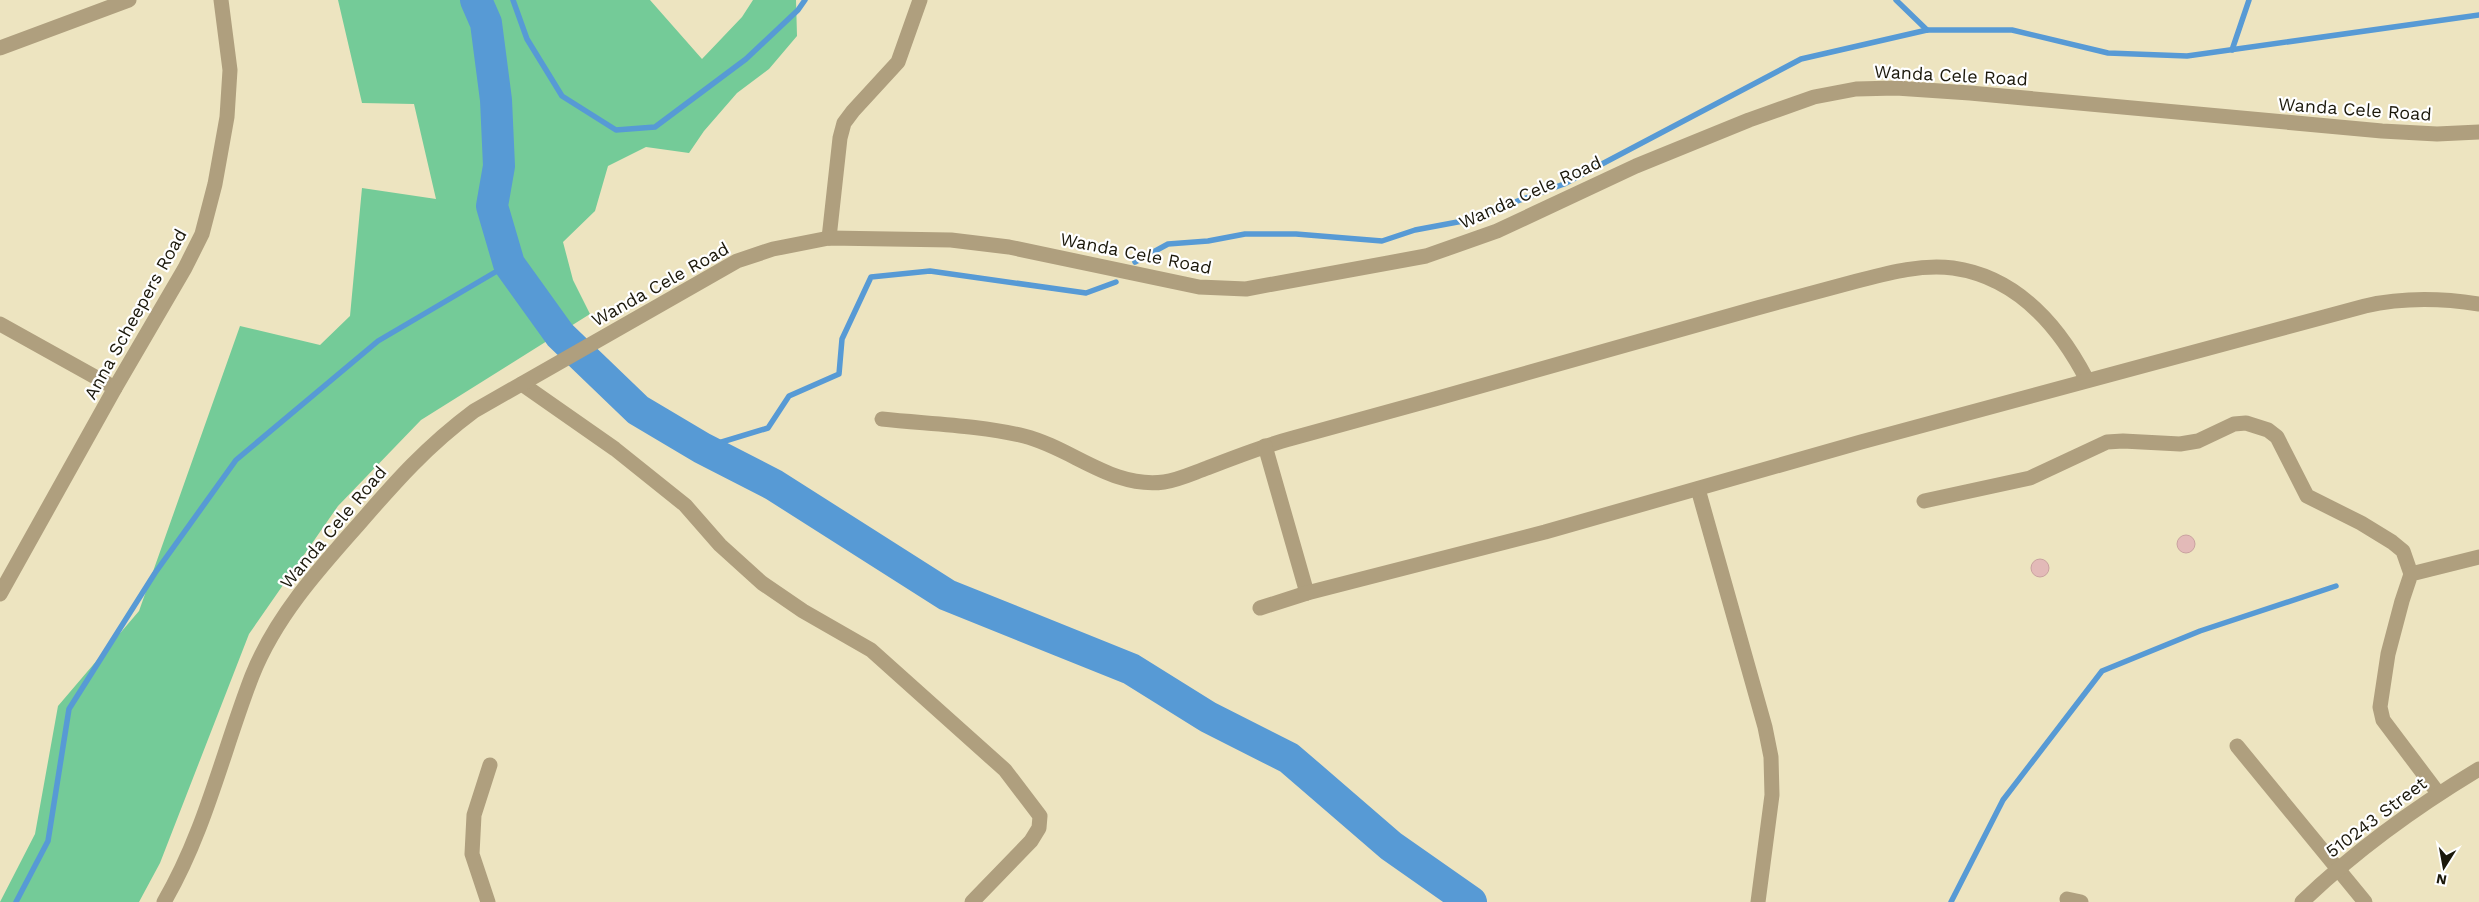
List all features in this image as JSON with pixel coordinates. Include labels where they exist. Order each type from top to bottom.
[{"type":"street","points":[[0,48],[129,0]]},
{"type":"street","name":"Anna Scheepers Road","points":[[0,594],[115,388],[186,268],[202,234],[215,184],[227,117],[230,70],[222,0]]},
{"type":"street","points":[[829,238],[840,138],[844,123],[898,62],[920,0]]},
{"type":"street","name":"Wanda Cele Road","points":[[164,902],[176,882],[207,807],[253,675],[288,609],[315,574],[411,464],[440,436],[474,411],[737,261],[773,249],[829,238],[951,240],[1009,247],[1199,287],[1246,290],[1426,256],[1497,231],[1636,166],[1749,120],[1814,97],[1856,90],[1896,88],[1970,92],[2382,131],[2437,134],[2479,132]]},
{"type":"street","points":[[882,419],[1020,435],[1043,441],[1117,478],[1140,484],[1167,482],[1266,446],[1814,292],[1906,269],[1928,267],[1974,272],[1999,282],[2023,298],[2044,316],[2063,340],[2087,380]]},
{"type":"street","points":[[1260,608],[1307,593],[1545,532],[2087,380],[2390,300],[2434,298],[2479,304]]},
{"type":"street","points":[[0,324],[115,388]]},
{"type":"street","points":[[522,384],[615,449],[685,505],[720,545],[762,583],[803,611],[871,650],[1005,770],[1040,816],[1040,828],[1031,841],[972,902]]},
{"type":"street","points":[[1924,501],[2030,478],[2107,442],[2180,444],[2198,441],[2234,424],[2246,422],[2268,430],[2277,437],[2307,496],[2362,523],[2403,551],[2412,574],[2402,601],[2388,654],[2380,706],[2384,720],[2438,793]]},
{"type":"street","points":[[1266,446],[1307,593]]},
{"type":"street","points":[[1698,489],[1765,727],[1771,757],[1772,796],[1758,902]]},
{"type":"street","points":[[2412,574],[2479,557]]},
{"type":"street","points":[[2237,746],[2365,902]]},
{"type":"street","points":[[488,902],[472,854],[474,815],[490,764]]},
{"type":"street","name":"510243 Street","points":[[2302,902],[2338,868],[2411,811],[2479,769]]},
{"type":"green space","points":[[338,0],[650,0],[702,59],[742,17],[753,0],[796,0],[797,36],[769,69],[737,93],[704,131],[689,153],[646,147],[608,166],[595,211],[563,242],[573,280],[590,314],[421,420],[338,506],[249,634],[160,863],[139,902],[0,902],[35,834],[58,706],[139,611],[240,326],[320,345],[350,316],[362,188],[436,199],[414,104],[362,103]]},
{"type":"building","points":[[2186,535],[2192,538],[2195,544],[2192,550],[2186,553],[2180,550],[2177,544],[2180,538]]},
{"type":"building","points":[[2040,559],[2046,562],[2049,568],[2046,574],[2040,577],[2034,574],[2031,568],[2034,562]]},
{"type":"waterway","points":[[476,0],[486,23],[496,100],[499,166],[492,206],[509,264],[560,335],[638,410],[702,448],[774,485],[947,595],[1131,669],[1208,717],[1289,758],[1391,846],[1471,902]]},
{"type":"waterway","points":[[513,0],[527,39],[562,96],[616,130],[655,127],[746,59],[798,10],[805,0]]},
{"type":"waterway","points":[[1896,0],[1927,30]]},
{"type":"waterway","points":[[2232,50],[2249,0]]},
{"type":"waterway","points":[[1135,262],[1168,244],[1208,241],[1245,234],[1296,234],[1382,241],[1415,230],[1463,221],[1564,184],[1801,59],[1927,30],[2012,30],[2108,53],[2187,56],[2479,15]]},
{"type":"waterway","points":[[16,902],[48,841],[69,709],[155,573],[236,460],[378,341],[509,264]]},
{"type":"waterway","points":[[702,448],[768,428],[789,396],[839,374],[842,339],[871,277],[930,271],[1086,293],[1116,282]]},
{"type":"waterway","points":[[1951,902],[2003,800],[2102,671],[2200,631],[2336,586]]}]
